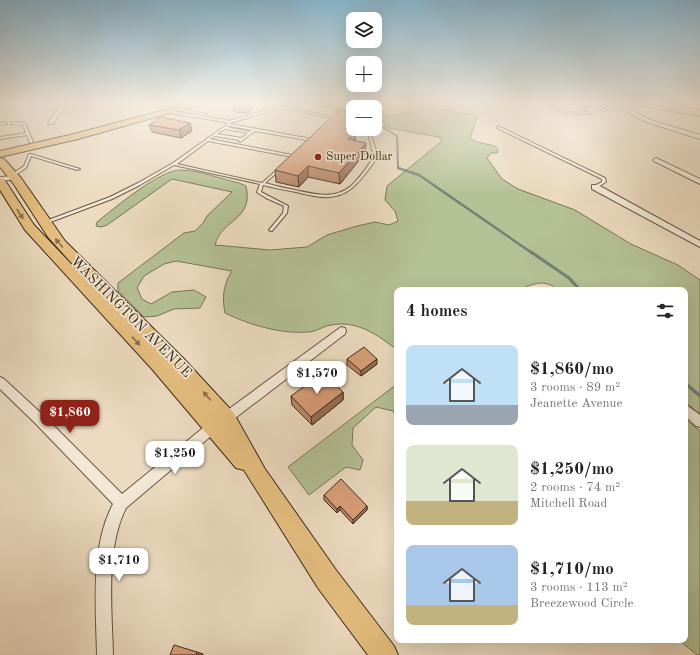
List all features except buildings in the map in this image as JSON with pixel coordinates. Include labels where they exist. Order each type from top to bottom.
[{"type":"main road","points":[[0,147],[30,138],[73,133]]},
{"type":"main road","points":[[0,150],[73,133]]},
{"type":"main road","points":[[0,154],[91,133]]},
{"type":"main road","name":"WASHINGTON AVENUE","points":[[0,161],[7,178],[9,192],[29,227],[158,364],[258,476]]},
{"type":"main road","name":"WASHINGTON AVENUE","points":[[7,178],[60,244],[177,363],[226,418],[258,476],[327,579],[385,655]]},
{"type":"street","points":[[686,133],[700,137]]},
{"type":"street","points":[[656,160],[700,182]]},
{"type":"street","points":[[595,187],[700,244]]},
{"type":"street","points":[[226,418],[341,331]]},
{"type":"street","points":[[0,382],[121,503]]},
{"type":"street","points":[[688,412],[700,422]]},
{"type":"street","points":[[105,655],[105,570],[114,516],[121,503],[213,427]]},
{"type":"lane","points":[[0,138],[30,138],[28,133]]},
{"type":"lane","points":[[44,224],[111,198],[174,164],[219,133]]},
{"type":"lane","points":[[235,145],[250,133]]},
{"type":"lane","points":[[272,133],[311,140]]},
{"type":"lane","points":[[509,133],[604,179],[604,182],[595,187]]},
{"type":"lane","points":[[216,135],[242,139]]},
{"type":"lane","points":[[306,144],[315,136]]},
{"type":"lane","points":[[174,164],[317,196],[331,197],[350,190],[376,157],[370,136]]},
{"type":"lane","points":[[209,140],[292,156]]},
{"type":"lane","points":[[288,161],[297,152]]},
{"type":"lane","points":[[7,178],[25,167],[30,155],[78,169]]},
{"type":"lane","points":[[271,230],[285,213],[286,206],[266,197],[259,192],[262,184],[283,165]]},
{"type":"green space","points":[[414,133],[472,133],[470,138],[476,142],[495,146],[498,150],[497,153],[491,153],[487,158],[502,179],[518,189],[575,210],[631,244],[678,265],[700,280],[700,414],[688,404],[688,287],[554,287],[548,284],[539,283],[526,287],[394,287],[394,348],[375,334],[350,325],[331,325],[311,332],[287,332],[255,325],[225,313],[224,291],[232,271],[176,261],[164,264],[144,276],[137,288],[142,299],[151,304],[172,292],[194,290],[206,297],[200,308],[174,309],[157,316],[144,317],[118,291],[118,283],[184,233],[195,231],[203,223],[207,216],[232,192],[172,179],[107,225],[101,227],[96,226],[97,222],[126,199],[150,182],[162,176],[173,171],[182,170],[196,172],[246,186],[247,198],[245,206],[236,219],[218,236],[215,245],[270,250],[307,247],[327,235],[357,226],[375,222],[389,225],[398,221],[395,211],[385,200],[387,186],[442,141],[439,137]]},
{"type":"green space","points":[[394,386],[394,413],[393,411],[376,407],[353,428],[352,445],[363,460],[360,470],[346,467],[309,495],[288,467]]},
{"type":"green space","points":[[688,421],[700,431],[700,655],[697,655],[683,643],[688,643]]},
{"type":"waterway","points":[[392,133],[397,136],[398,168],[419,175],[532,253]]},
{"type":"waterway","points":[[531,252],[569,278],[577,287]]},
{"type":"waterway","points":[[688,386],[700,396]]},
{"type":"place","name":"Super Dollar","points":[[318,157]]}]
